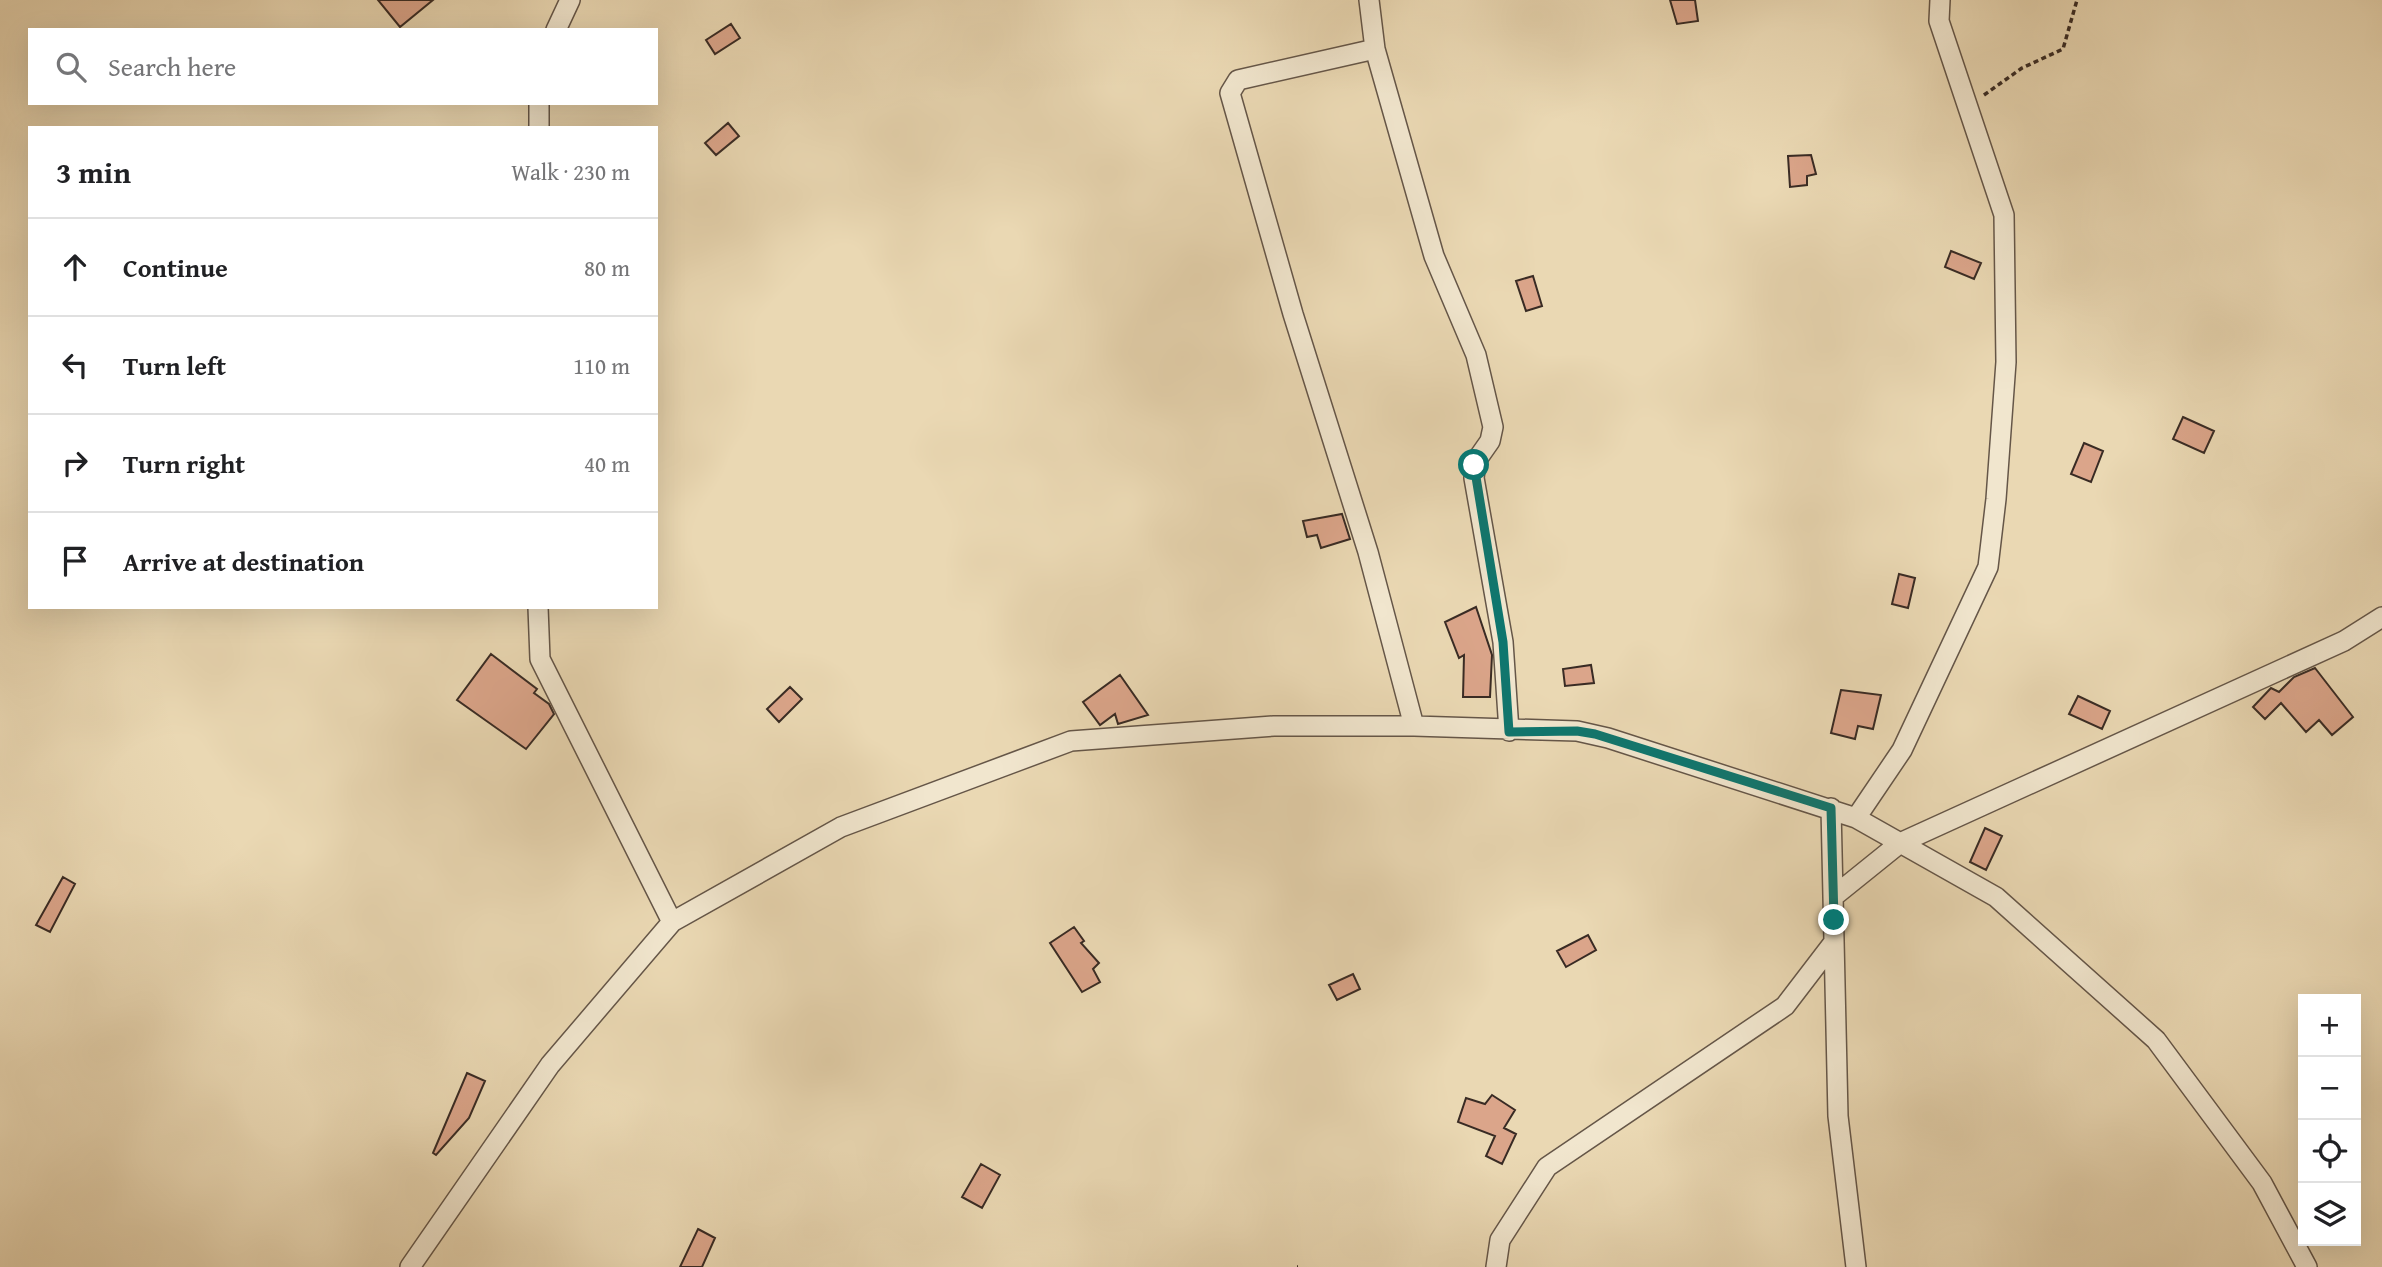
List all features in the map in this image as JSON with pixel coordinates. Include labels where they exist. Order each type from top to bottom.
[{"type":"street","points":[[557,28],[570,0]]},
{"type":"street","points":[[1369,0],[1375,49],[1434,256],[1476,355],[1493,427],[1490,441],[1476,461],[1474,478],[1503,642],[1509,732]]},
{"type":"street","points":[[1856,818],[1902,750],[1988,567],[2006,362],[2004,215],[1939,21],[1940,0]]},
{"type":"street","points":[[1375,49],[1238,80],[1230,93],[1293,314],[1368,552],[1414,726]]},
{"type":"street","points":[[539,105],[539,126]]},
{"type":"street","points":[[538,609],[540,659],[673,922]]},
{"type":"street","points":[[1833,897],[1900,843],[2344,641],[2382,617]]},
{"type":"street","points":[[411,1267],[550,1065],[673,922],[841,827],[1071,741],[1274,726],[1414,726],[1509,732],[1577,731],[1595,734],[1856,818],[1996,897],[2156,1040],[2262,1184],[2307,1267]]},
{"type":"street","points":[[1831,808],[1838,1116],[1856,1267]]},
{"type":"street","points":[[1496,1267],[1500,1240],[1547,1167],[1785,1006],[1834,942]]},
{"type":"path","points":[[1968,107],[2022,68],[2063,49],[2077,0]]},
{"type":"building","points":[[378,0],[433,0],[400,27]]},
{"type":"building","points":[[1670,0],[1695,0],[1698,21],[1677,24]]},
{"type":"building","points":[[731,24],[740,38],[715,54],[706,40]]},
{"type":"building","points":[[728,123],[739,136],[716,155],[705,143]]},
{"type":"building","points":[[1811,155],[1816,174],[1807,176],[1807,185],[1790,187],[1788,156]]},
{"type":"building","points":[[1951,251],[1981,263],[1974,279],[1945,267]]},
{"type":"building","points":[[1533,276],[1542,306],[1526,311],[1516,281]]},
{"type":"building","points":[[2183,417],[2214,431],[2204,453],[2173,439]]},
{"type":"building","points":[[2084,443],[2103,451],[2091,482],[2071,474]]},
{"type":"building","points":[[1342,514],[1350,539],[1321,548],[1317,535],[1307,537],[1303,521]]},
{"type":"building","points":[[1899,574],[1915,578],[1908,608],[1892,604]]},
{"type":"building","points":[[1476,607],[1492,655],[1490,697],[1463,697],[1464,655],[1459,658],[1445,622]]},
{"type":"building","points":[[491,654],[537,689],[534,693],[549,704],[554,714],[526,749],[457,700]]},
{"type":"building","points":[[1591,665],[1594,683],[1565,686],[1563,669]]},
{"type":"building","points":[[2315,668],[2353,717],[2332,735],[2319,720],[2306,732],[2281,703],[2265,719],[2253,707],[2271,688],[2279,692],[2294,677]]},
{"type":"building","points":[[1120,675],[1148,715],[1118,724],[1115,714],[1100,725],[1083,702]]},
{"type":"building","points":[[790,687],[802,699],[779,722],[767,709]]},
{"type":"building","points":[[1841,690],[1881,695],[1873,729],[1858,726],[1855,739],[1831,733]]},
{"type":"building","points":[[2078,696],[2110,711],[2102,729],[2069,714]]},
{"type":"building","points":[[1985,828],[2002,836],[1986,870],[1970,862]]},
{"type":"building","points":[[63,877],[75,884],[50,932],[36,925]]},
{"type":"building","points":[[1074,927],[1084,941],[1081,943],[1099,963],[1093,969],[1100,982],[1082,992],[1050,943]]},
{"type":"building","points":[[1588,935],[1596,950],[1566,967],[1557,951]]},
{"type":"building","points":[[1353,974],[1360,989],[1337,1000],[1329,985]]},
{"type":"building","points":[[467,1073],[485,1081],[469,1118],[436,1155],[433,1153]]},
{"type":"building","points":[[1492,1095],[1515,1110],[1504,1128],[1516,1134],[1502,1164],[1486,1156],[1495,1136],[1458,1122],[1466,1098],[1485,1104]]},
{"type":"building","points":[[981,1164],[1000,1175],[982,1208],[962,1197]]},
{"type":"building","points":[[698,1229],[715,1238],[702,1267],[680,1267]]},
{"type":"route","points":[[1474,465],[1474,478],[1503,642],[1509,732],[1577,731],[1595,734],[1831,808],[1834,920]]}]
